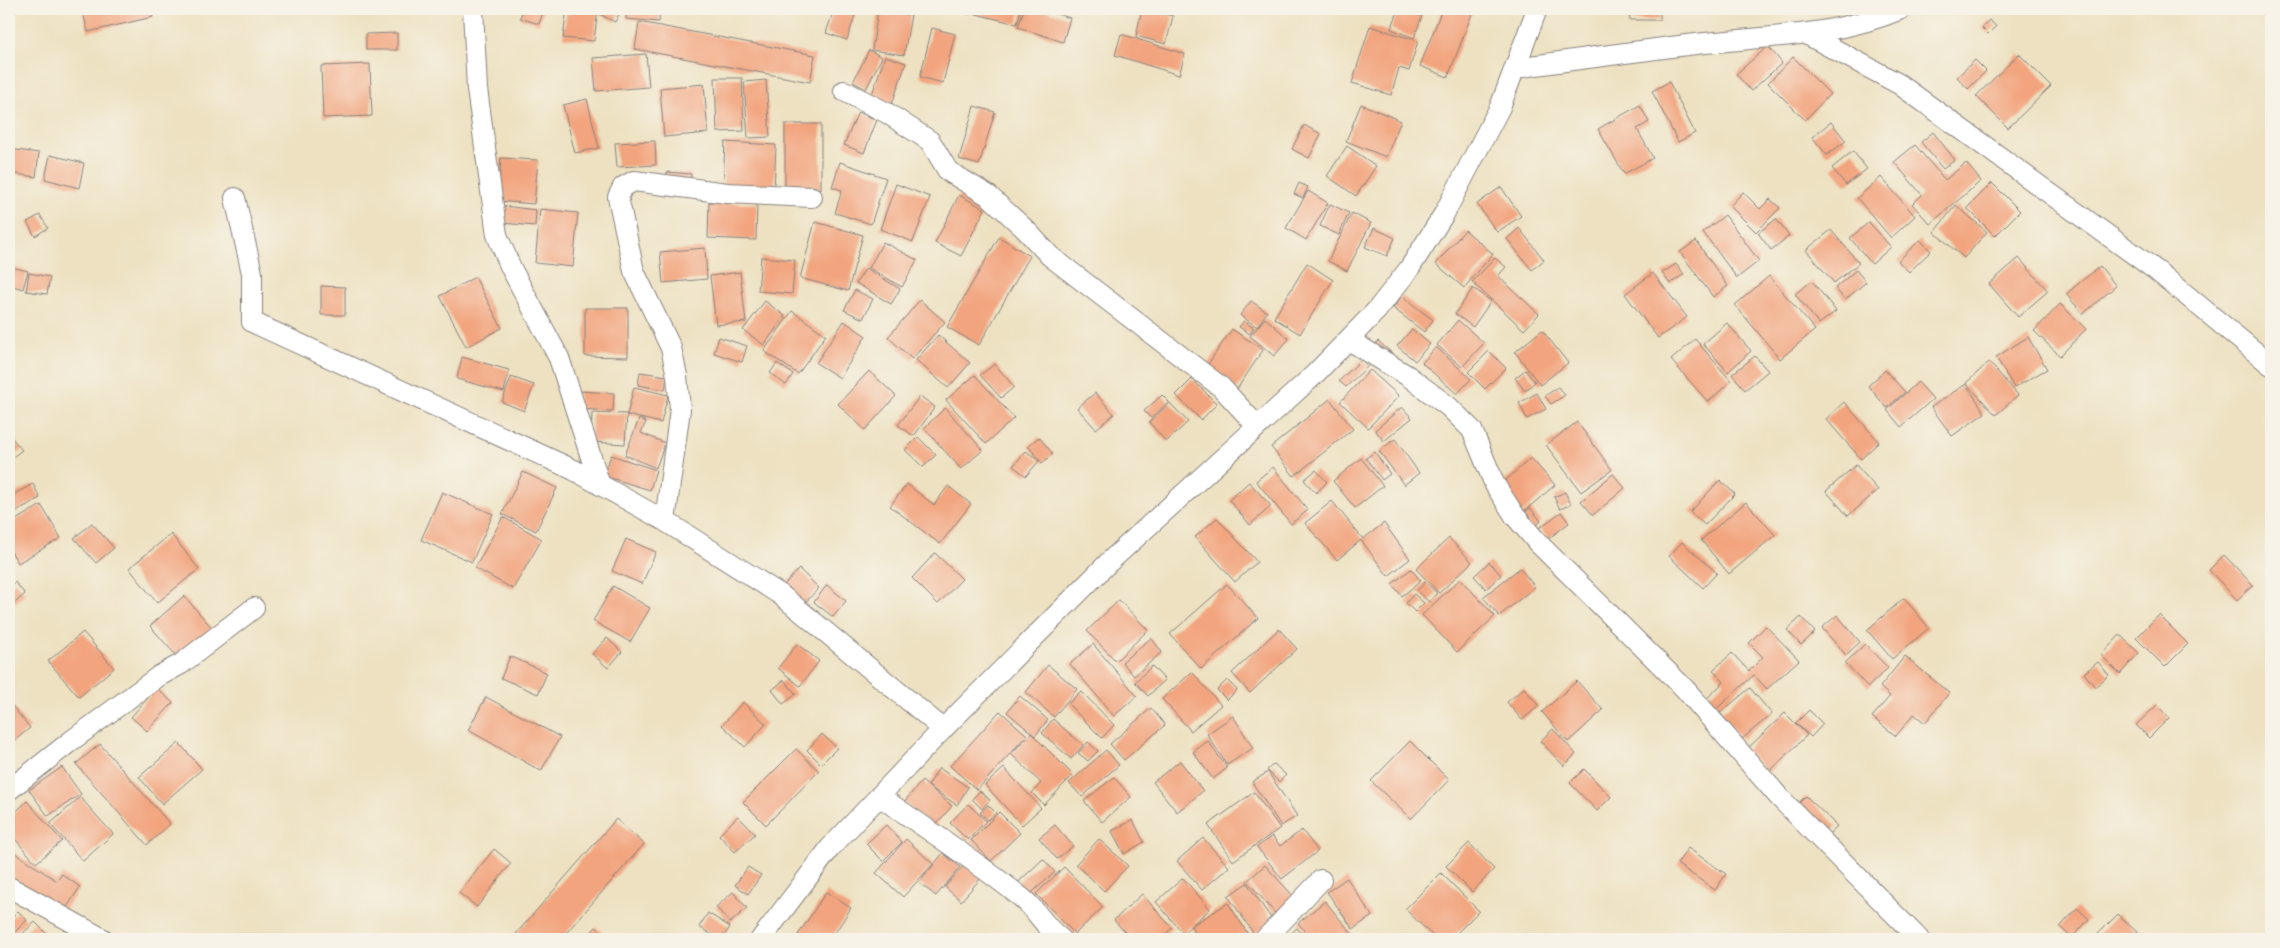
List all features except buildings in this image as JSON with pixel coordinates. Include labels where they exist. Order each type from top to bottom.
[{"type":"street","points":[[473,9],[478,97],[497,234],[512,268],[559,358],[600,484]]},
{"type":"street","points":[[761,939],[830,848],[943,729],[1109,562],[1349,340],[1377,310],[1409,268],[1444,214],[1500,107],[1537,9]]},
{"type":"street","points":[[1515,68],[1697,44],[1806,34],[1872,21],[1901,9]]},
{"type":"street","points":[[1806,34],[1899,84],[2157,271],[2271,365]]},
{"type":"street","points":[[844,91],[887,113],[930,141],[948,171],[989,196],[1057,261],[1160,337],[1199,371],[1221,386],[1257,426]]},
{"type":"street","points":[[665,521],[680,409],[677,376],[671,348],[634,271],[618,197],[623,187],[634,181],[727,193],[812,196]]},
{"type":"street","points":[[235,198],[252,272],[252,322],[445,409],[574,470],[665,521],[781,595],[943,729]]},
{"type":"street","points":[[1349,340],[1408,376],[1449,406],[1472,430],[1495,485],[1515,516],[1538,543],[1684,689],[1779,797],[1919,939]]},
{"type":"street","points":[[9,790],[87,729],[159,676],[181,664],[254,608]]},
{"type":"street","points":[[879,796],[979,865],[1024,900],[1050,932],[1061,939]]},
{"type":"street","points":[[1266,939],[1321,880]]},
{"type":"street","points":[[9,887],[103,939]]}]
